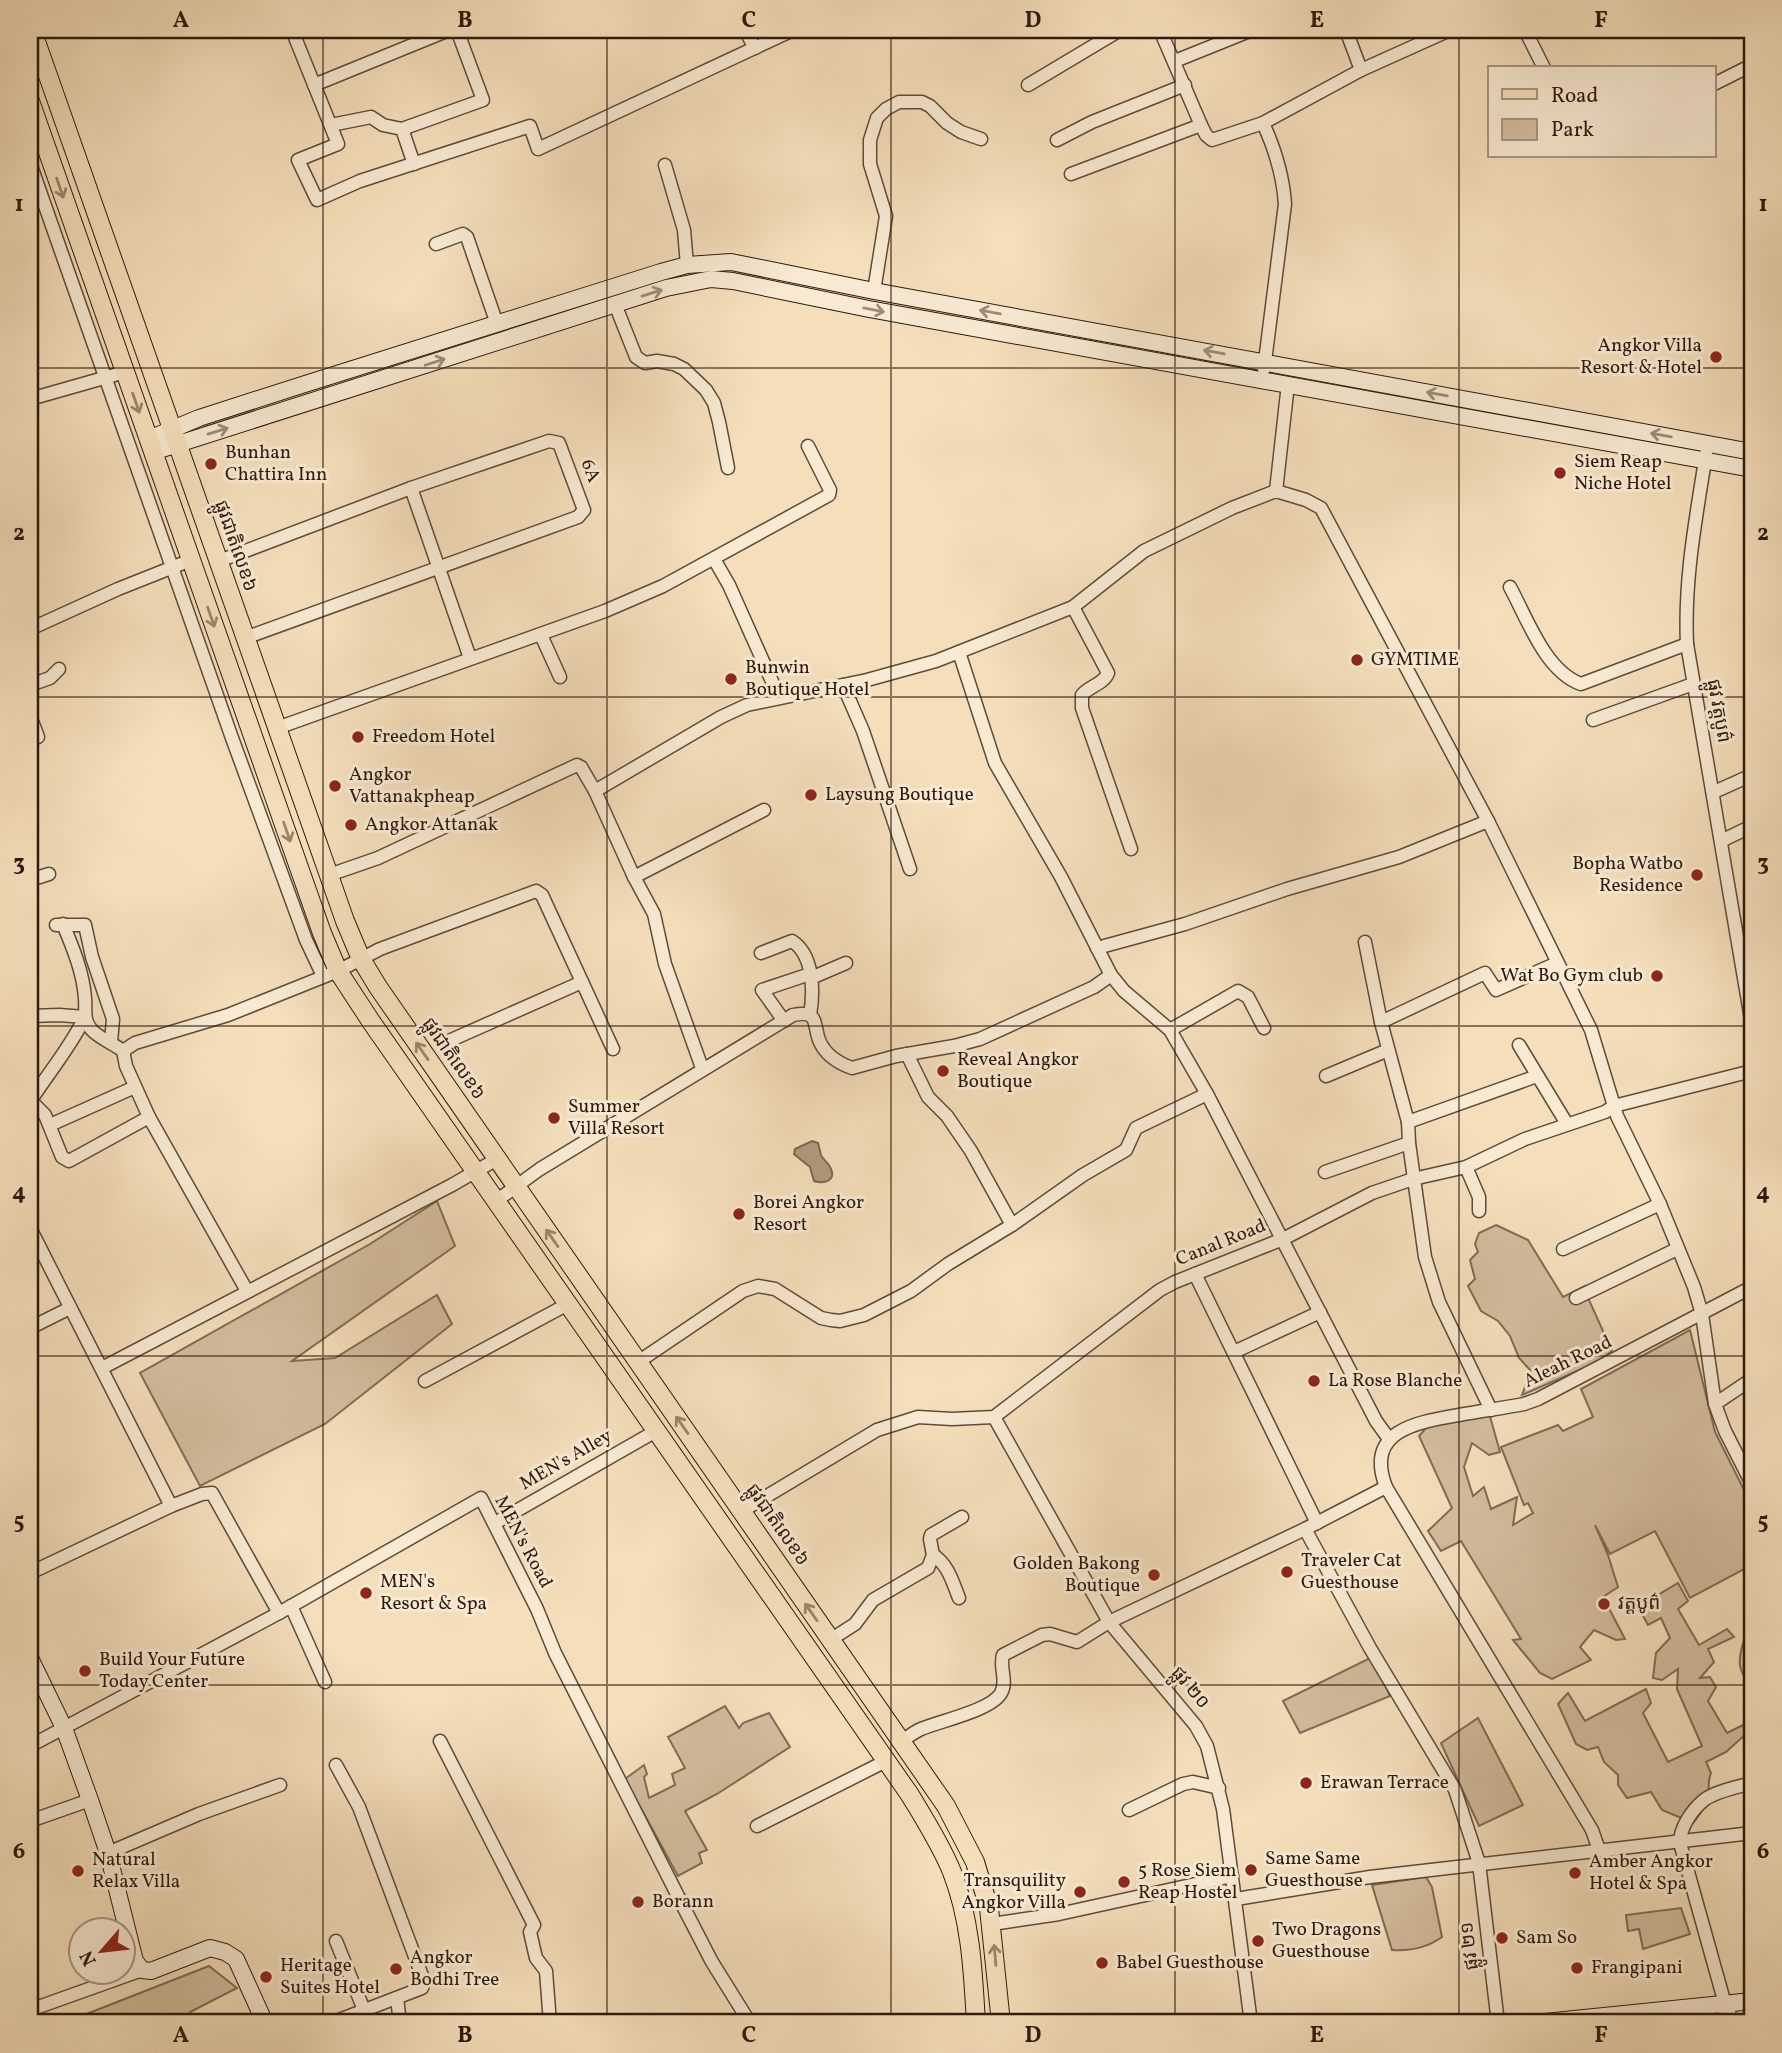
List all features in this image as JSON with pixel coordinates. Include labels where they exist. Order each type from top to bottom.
[{"type":"main road","name":"ផ្លូវជាតិលេខ៦","points":[[32,30],[360,958],[946,1806],[983,1885],[992,1924],[1001,2023]]},
{"type":"main road","points":[[30,100],[322,933],[331,974],[476,1172],[886,1761],[926,1823],[959,1892],[970,1940],[976,2023]]},
{"type":"main road","points":[[174,437],[199,418],[278,392],[687,265],[732,262],[874,291],[1752,452]]},
{"type":"main road","points":[[151,445],[615,304],[687,283],[711,279],[1752,470]]},
{"type":"main road","points":[[30,1658],[64,1728],[90,1800],[108,1853],[135,1961],[142,1970],[151,1971],[210,1948],[225,1952],[236,1959],[265,2023]]},
{"type":"main road","points":[[1535,2023],[1752,2001]]},
{"type":"main road","points":[[1725,2004],[1730,2023]]},
{"type":"street","points":[[292,30],[338,144],[298,160],[317,200],[360,181],[530,127],[538,149],[793,30]]},
{"type":"street","points":[[314,85],[449,30]]},
{"type":"street","points":[[331,125],[371,117],[383,125],[402,128],[483,100],[457,30]]},
{"type":"street","points":[[745,30],[755,48]]},
{"type":"street","points":[[1028,85],[1120,30]]},
{"type":"street","points":[[1160,30],[1201,125],[1212,140],[1263,123],[1361,70],[1450,30]]},
{"type":"street","points":[[1175,61],[1252,30]]},
{"type":"street","points":[[1346,30],[1361,70]]},
{"type":"street","points":[[1525,30],[1543,66]]},
{"type":"street","points":[[1716,83],[1752,65]]},
{"type":"street","points":[[1057,140],[1092,122],[1185,85]]},
{"type":"street","points":[[874,291],[886,230],[886,216],[870,164],[870,140],[877,118],[899,102],[922,102],[961,132],[981,139]]},
{"type":"street","points":[[1263,123],[1274,147],[1284,184],[1285,204],[1263,379]]},
{"type":"street","points":[[1071,174],[1201,125]]},
{"type":"street","points":[[402,128],[414,164]]},
{"type":"street","points":[[51,161],[31,166],[306,940],[331,974]]},
{"type":"street","points":[[665,165],[684,230],[687,265]]},
{"type":"street","points":[[436,244],[463,234],[467,237],[497,324]]},
{"type":"street","points":[[72,284],[92,277]]},
{"type":"street","points":[[615,304],[636,357],[645,363],[657,361],[674,364],[684,369],[706,390],[714,403],[728,468]]},
{"type":"street","points":[[30,399],[125,372]]},
{"type":"street","points":[[1276,491],[1288,384]]},
{"type":"street","name":"6A","points":[[219,561],[411,488],[554,441],[559,443],[584,510],[578,517],[245,638]]},
{"type":"street","name":"ផ្លូវ វត្តបូព៌","points":[[1708,444],[1688,574],[1685,607],[1687,644],[1748,977],[1752,1025]]},
{"type":"street","points":[[277,728],[541,635],[663,586],[714,559],[829,495],[830,490],[807,446]]},
{"type":"street","points":[[411,488],[470,658]]},
{"type":"street","points":[[595,791],[720,717],[754,703],[911,668],[1073,607],[1144,551],[1232,508],[1276,491],[1306,500],[1321,508],[1488,821],[1591,1030],[1616,1116],[1660,1204],[1693,1287],[1702,1314],[1715,1404],[1725,1431],[1752,1484]]},
{"type":"street","points":[[714,559],[729,585],[779,697]]},
{"type":"street","points":[[30,629],[118,589],[191,560]]},
{"type":"street","points":[[1510,587],[1547,656],[1561,674],[1581,684],[1687,644]]},
{"type":"street","points":[[1073,607],[1108,673],[1104,679],[1086,690],[1081,699],[1082,708],[1131,849]]},
{"type":"street","points":[[541,635],[560,677]]},
{"type":"street","points":[[959,652],[995,763],[1060,877],[1111,975],[1124,991],[1170,1030],[1207,1094],[1376,1420],[1389,1439],[1381,1464],[1387,1487],[1592,1830],[1600,1850]]},
{"type":"street","points":[[30,685],[50,678],[59,669]]},
{"type":"street","points":[[1593,720],[1693,684]]},
{"type":"street","points":[[843,685],[863,731],[911,869]]},
{"type":"street","points":[[30,716],[38,737]]},
{"type":"street","points":[[329,875],[378,859],[577,765],[584,771],[595,791],[654,914],[665,964],[702,1068]]},
{"type":"street","points":[[1714,792],[1752,775]]},
{"type":"street","points":[[634,877],[764,810]]},
{"type":"street","points":[[1097,948],[1185,924],[1287,889],[1399,857],[1488,821]]},
{"type":"street","points":[[1721,841],[1752,826]]},
{"type":"street","points":[[30,880],[49,874]]},
{"type":"street","points":[[122,1051],[135,1043],[228,1015],[331,974],[360,958],[536,891],[542,895],[614,1049]]},
{"type":"street","points":[[111,1042],[114,1020],[92,957],[85,925],[59,925],[80,972],[85,1017],[68,1050],[30,1100],[45,1115],[62,1157],[69,1161],[149,1118]]},
{"type":"street","points":[[761,953],[792,941],[800,946],[811,976],[813,999],[810,1015]]},
{"type":"street","points":[[1365,942],[1381,1022],[1408,1122],[1413,1179],[1425,1257],[1439,1302],[1491,1410]]},
{"type":"street","points":[[784,1021],[762,990],[846,963]]},
{"type":"street","points":[[1381,1022],[1485,973],[1496,990],[1557,963]]},
{"type":"street","points":[[496,1201],[515,1185],[793,1014],[810,1015],[815,1020],[819,1041],[832,1059],[852,1068],[980,1038],[1094,987],[1111,975]]},
{"type":"street","points":[[442,1044],[582,982]]},
{"type":"street","points":[[1170,1030],[1238,991],[1248,997],[1264,1028]]},
{"type":"street","points":[[30,1016],[85,1017]]},
{"type":"street","points":[[85,1017],[94,1032],[122,1051],[149,1118],[247,1291]]},
{"type":"street","points":[[1520,1045],[1567,1124]]},
{"type":"street","points":[[1326,1076],[1388,1050]]},
{"type":"street","points":[[907,1054],[928,1097],[947,1116],[971,1151],[1012,1225]]},
{"type":"street","name":"Canal Road","points":[[994,1417],[1160,1290],[1283,1239],[1372,1193],[1413,1179],[1466,1167],[1525,1139],[1605,1112],[1614,1105],[1752,1071]]},
{"type":"street","points":[[1408,1122],[1537,1076]]},
{"type":"street","points":[[50,1125],[135,1087]]},
{"type":"street","points":[[638,1362],[743,1291],[758,1286],[775,1289],[821,1318],[840,1321],[864,1315],[911,1291],[1083,1175],[1126,1150],[1136,1128],[1207,1094]]},
{"type":"street","points":[[1325,1172],[1409,1143]]},
{"type":"street","points":[[102,1368],[476,1172],[497,1158]]},
{"type":"street","points":[[1466,1167],[1478,1191],[1479,1211]]},
{"type":"street","points":[[1563,1249],[1660,1204]]},
{"type":"street","points":[[30,1228],[35,1249],[102,1368],[171,1506]]},
{"type":"street","points":[[1576,1298],[1677,1249]]},
{"type":"street","name":"ផ្លូវ ២១","points":[[1195,1274],[1234,1352],[1311,1526],[1370,1648],[1455,1790],[1479,1863],[1498,2023]]},
{"type":"street","name":"Aleah Road","points":[[1389,1439],[1411,1424],[1538,1399],[1752,1287]]},
{"type":"street","points":[[425,1381],[568,1304]]},
{"type":"street","points":[[30,1328],[70,1308]]},
{"type":"street","points":[[1234,1352],[1320,1312]]},
{"type":"street","points":[[1715,1404],[1752,1379]]},
{"type":"street","points":[[742,1511],[877,1430],[918,1416],[952,1419],[994,1417]]},
{"type":"street","name":"ផ្លូវ ២០","points":[[994,1417],[1109,1622],[1196,1726],[1207,1746],[1219,1788],[1251,2023]]},
{"type":"street","name":"MEN's Alley","points":[[495,1523],[656,1431]]},
{"type":"street","points":[[902,1741],[916,1730],[981,1708],[1000,1696],[1004,1685],[1001,1661],[1003,1655],[1042,1635],[1050,1634],[1077,1642],[1109,1622],[1387,1487]]},
{"type":"street","points":[[30,1573],[171,1506],[202,1494],[214,1494],[279,1614]]},
{"type":"street","name":"MEN's Road","points":[[30,1746],[279,1614],[481,1497],[555,1654],[695,1930],[750,2023]]},
{"type":"street","points":[[831,1640],[855,1624],[873,1600],[928,1568],[933,1555],[931,1535],[962,1517]]},
{"type":"street","points":[[933,1555],[939,1558],[948,1571],[959,1598]]},
{"type":"street","points":[[291,1606],[325,1682]]},
{"type":"street","points":[[440,1741],[534,1925],[530,1932],[536,1958],[546,1972],[550,2023]]},
{"type":"street","points":[[757,1826],[886,1761]]},
{"type":"street","points":[[331,2023],[422,1988],[423,1974],[359,1807],[337,1765]]},
{"type":"street","points":[[1129,1810],[1183,1784],[1193,1782],[1219,1788]]},
{"type":"street","points":[[1725,2004],[1680,1832],[1705,1799],[1752,1783]]},
{"type":"street","points":[[108,1853],[199,1814],[280,1785]]},
{"type":"street","points":[[30,1821],[90,1800]]},
{"type":"street","points":[[1236,1899],[1370,1877],[1479,1863],[1681,1843],[1752,1833]]},
{"type":"street","points":[[992,1924],[1059,1914],[1232,1877]]},
{"type":"street","points":[[336,1941],[364,2010]]},
{"type":"street","points":[[30,2010],[142,1970]]},
{"type":"street","points":[[397,1998],[400,2023]]},
{"type":"green space","points":[[437,1201],[455,1246],[292,1361],[335,1358],[437,1295],[452,1324],[325,1424],[200,1486],[140,1373],[370,1244]]},
{"type":"green space","points":[[1496,1225],[1528,1240],[1563,1297],[1585,1286],[1612,1351],[1596,1363],[1522,1395],[1531,1371],[1519,1358],[1510,1336],[1498,1321],[1481,1311],[1468,1286],[1475,1279],[1470,1260],[1478,1252],[1475,1244],[1479,1233]]},
{"type":"green space","points":[[1690,1330],[1715,1432],[1752,1506],[1752,1565],[1690,1598],[1655,1531],[1610,1554],[1595,1525],[1618,1587],[1603,1597],[1625,1639],[1616,1640],[1594,1630],[1580,1647],[1591,1660],[1552,1679],[1540,1673],[1513,1640],[1521,1639],[1461,1541],[1441,1551],[1428,1531],[1452,1508],[1419,1436],[1427,1427],[1489,1413],[1500,1452],[1489,1455],[1472,1443],[1464,1467],[1473,1496],[1484,1487],[1491,1509],[1517,1497],[1513,1525],[1533,1513],[1528,1503],[1524,1505],[1501,1447],[1558,1425],[1563,1431],[1593,1417],[1581,1389]]},
{"type":"green space","points":[[1678,1583],[1688,1601],[1678,1609],[1699,1645],[1727,1629],[1734,1637],[1708,1649],[1714,1662],[1700,1678],[1710,1677],[1716,1687],[1708,1701],[1727,1733],[1743,1725],[1746,1734],[1726,1752],[1706,1762],[1711,1773],[1708,1797],[1693,1823],[1662,1810],[1651,1792],[1627,1798],[1618,1785],[1618,1775],[1604,1762],[1598,1747],[1587,1750],[1576,1744],[1558,1704],[1568,1693],[1585,1721],[1646,1689],[1651,1703],[1643,1713],[1668,1762],[1702,1746],[1677,1689],[1678,1669],[1662,1680],[1653,1678],[1656,1653],[1670,1638],[1661,1618],[1648,1625],[1638,1607]]},
{"type":"green space","points":[[1752,1637],[1752,1690],[1742,1672],[1740,1655],[1744,1640]]},
{"type":"green space","points":[[1372,1657],[1390,1696],[1300,1733],[1283,1701]]},
{"type":"green space","points":[[725,1706],[739,1728],[743,1723],[769,1713],[790,1747],[717,1794],[685,1811],[707,1850],[699,1853],[702,1863],[678,1876],[625,1779],[644,1765],[649,1798],[675,1785],[672,1774],[685,1768],[668,1737]]},
{"type":"green space","points":[[1478,1718],[1523,1805],[1479,1826],[1441,1743]]},
{"type":"green space","points":[[1426,1877],[1432,1887],[1442,1937],[1418,1948],[1392,1950],[1372,1885]]},
{"type":"green space","points":[[1681,1908],[1690,1934],[1643,1949],[1639,1929],[1628,1931],[1626,1915]]},
{"type":"green space","points":[[209,1966],[237,1988],[190,2012],[193,2023],[66,2022]]},
{"type":"shaded area","points":[[812,1141],[818,1143],[821,1155],[831,1169],[832,1176],[828,1181],[814,1181],[810,1167],[794,1154],[795,1149]]},
{"type":"place","name":"Angkor Villa Resort & Hotel","points":[[1716,357]]},
{"type":"place","name":"Bunhan Chattira Inn","points":[[211,464]]},
{"type":"place","name":"Siem Reap Niche Hotel","points":[[1560,473]]},
{"type":"place","name":"GYMTIME","points":[[1357,660]]},
{"type":"place","name":"Bunwin Boutique Hotel","points":[[731,679]]},
{"type":"place","name":"Freedom Hotel","points":[[358,737]]},
{"type":"place","name":"Angkor Vattanakpheap","points":[[335,786]]},
{"type":"place","name":"Laysung Boutique","points":[[811,795]]},
{"type":"place","name":"Angkor Attanak","points":[[351,825]]},
{"type":"place","name":"Bopha Watbo Residence","points":[[1697,875]]},
{"type":"place","name":"Wat Bo Gym club","points":[[1657,976]]},
{"type":"place","name":"Reveal Angkor Boutique","points":[[943,1071]]},
{"type":"place","name":"Summer Villa Resort","points":[[554,1118]]},
{"type":"place","name":"Borei Angkor Resort","points":[[739,1214]]},
{"type":"place","name":"La Rose Blanche","points":[[1314,1381]]},
{"type":"place","name":"Traveler Cat Guesthouse","points":[[1287,1572]]},
{"type":"place","name":"Golden Bakong Boutique","points":[[1154,1575]]},
{"type":"place","name":"MEN's Resort & Spa","points":[[366,1593]]},
{"type":"place","name":"វត្តបូព៌","points":[[1604,1604]]},
{"type":"place","name":"Build Your Future Today Center","points":[[85,1671]]},
{"type":"place","name":"Erawan Terrace","points":[[1306,1783]]},
{"type":"place","name":"Same Same Guesthouse","points":[[1251,1870]]},
{"type":"place","name":"Natural Relax Villa","points":[[78,1871]]},
{"type":"place","name":"Amber Angkor Hotel & Spa","points":[[1575,1873]]},
{"type":"place","name":"5 Rose Siem Reap Hostel","points":[[1124,1882]]},
{"type":"place","name":"Transquility Angkor Villa","points":[[1080,1892]]},
{"type":"place","name":"Borann","points":[[638,1902]]},
{"type":"place","name":"Sam So","points":[[1502,1938]]},
{"type":"place","name":"Two Dragons Guesthouse","points":[[1258,1941]]},
{"type":"place","name":"Babel Guesthouse","points":[[1102,1963]]},
{"type":"place","name":"Frangipani","points":[[1577,1968]]},
{"type":"place","name":"Angkor Bodhi Tree","points":[[396,1969]]},
{"type":"place","name":"Heritage Suites Hotel","points":[[266,1977]]}]
